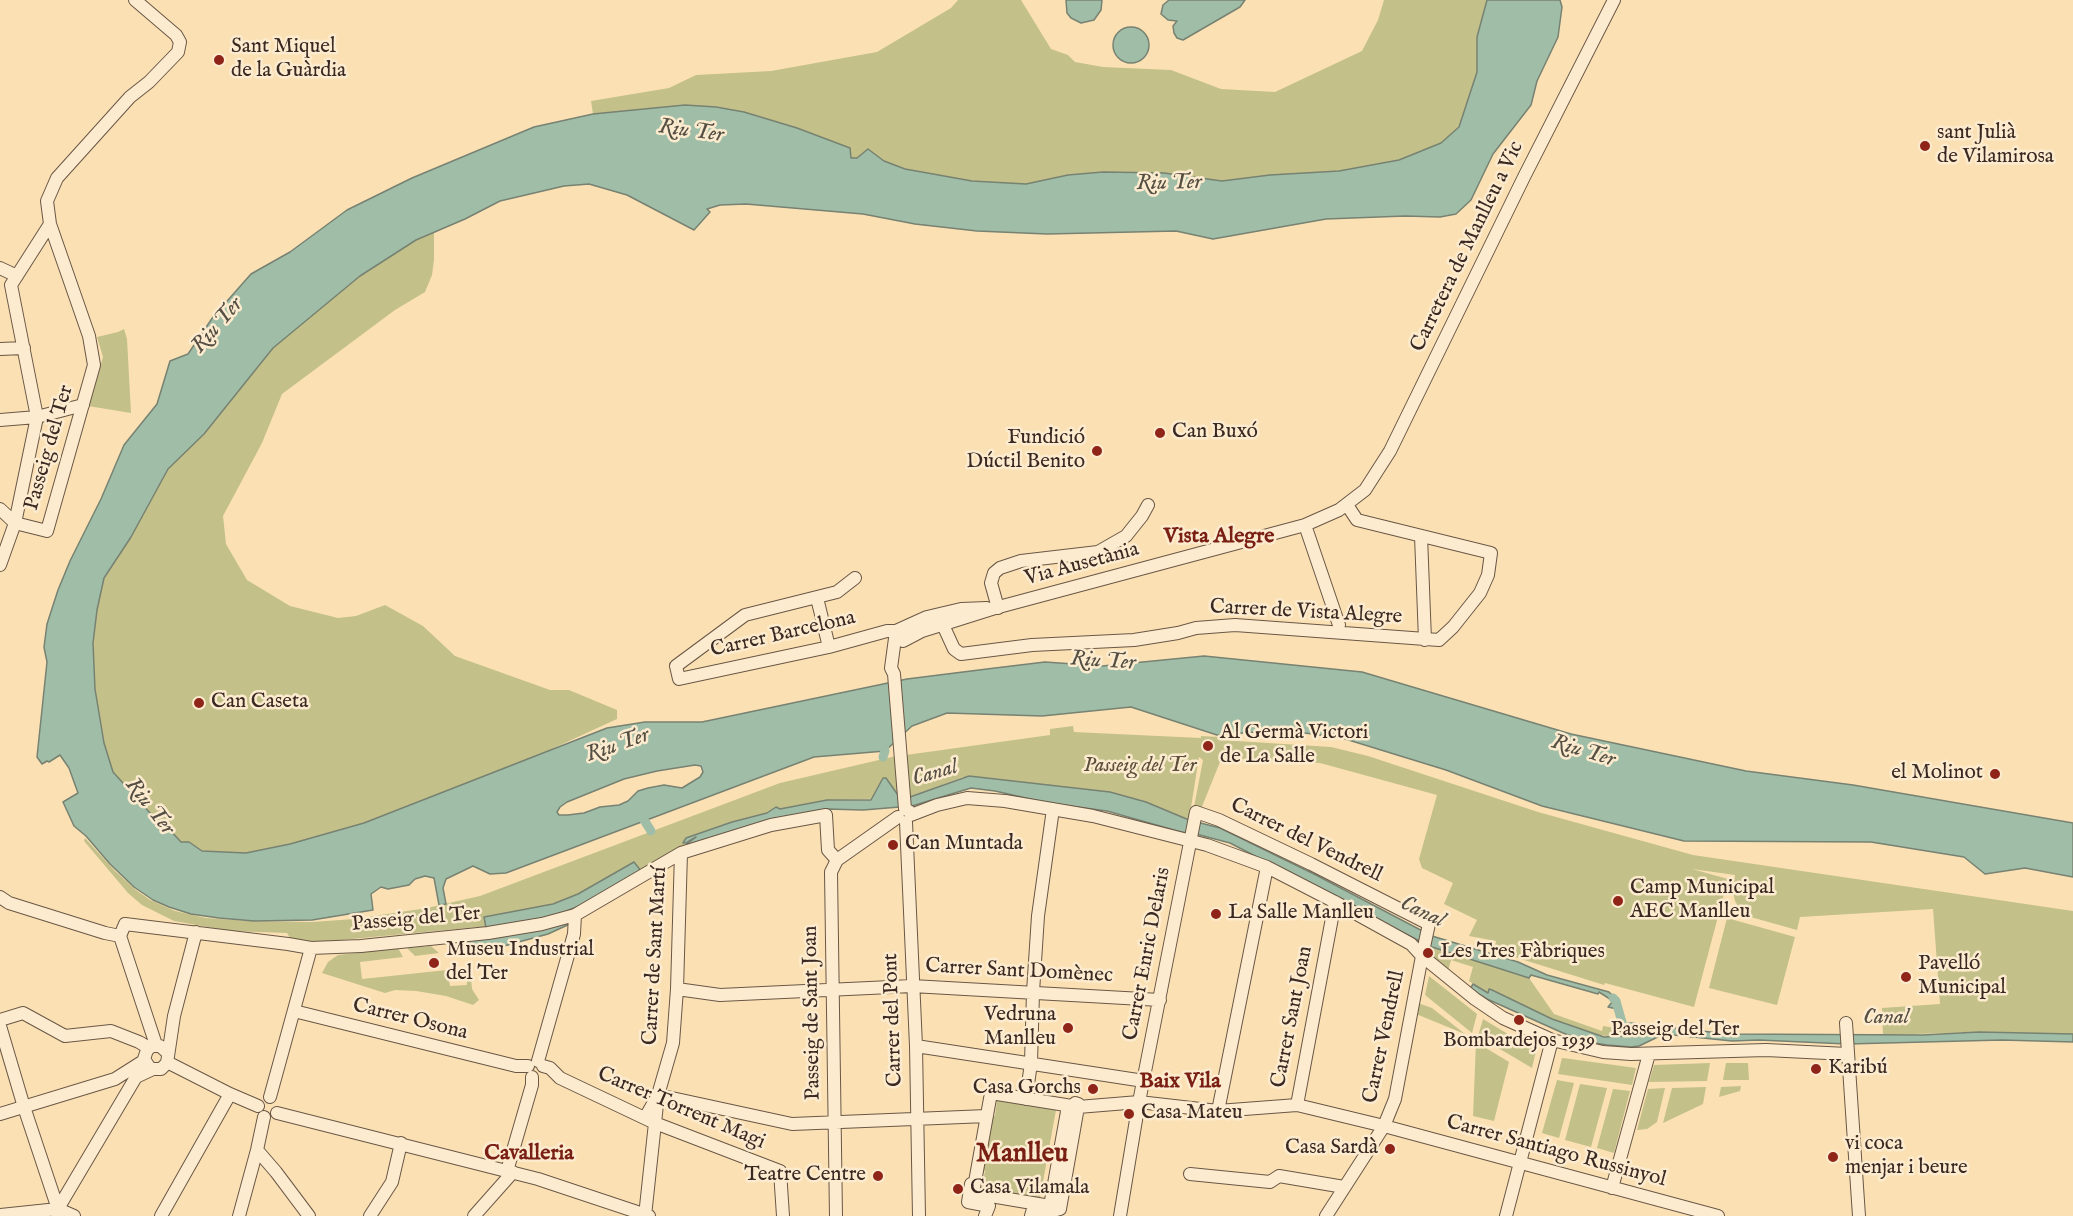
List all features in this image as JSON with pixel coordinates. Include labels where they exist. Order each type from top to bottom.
[{"type":"street","points":[[9,282],[50,224],[47,201],[57,178],[130,96],[149,82],[178,52],[180,42],[176,35],[135,0]]},
{"type":"street","name":"Carretera de Manlleu a Vic","points":[[1347,505],[1365,490],[1390,451],[1524,177],[1614,0]]},
{"type":"street","name":"Passeig del Ter","points":[[0,566],[15,523],[47,531],[94,365],[89,336],[50,224]]},
{"type":"street","points":[[0,268],[9,282],[37,417],[15,523]]},
{"type":"street","points":[[0,349],[24,348]]},
{"type":"street","points":[[0,420],[37,417],[83,405]]},
{"type":"street","points":[[997,608],[991,583],[994,573],[1000,568],[1021,561],[1098,552],[1126,536],[1148,505]]},
{"type":"street","points":[[1347,505],[1356,520],[1421,536],[1425,640]]},
{"type":"street","name":"Via Ausetània","points":[[901,635],[1305,525],[1347,505]]},
{"type":"street","points":[[0,509],[15,523]]},
{"type":"street","points":[[1305,525],[1339,625]]},
{"type":"street","name":"Carrer de Vista Alegre","points":[[944,625],[954,649],[961,654],[1032,645],[1134,640],[1196,628],[1235,625],[1439,640],[1480,593],[1488,575],[1491,553],[1421,536]]},
{"type":"street","points":[[829,646],[817,598],[837,592],[855,578]]},
{"type":"street","name":"Carrer Barcelona","points":[[817,598],[745,615],[676,666],[679,679],[829,646],[887,630],[901,635]]},
{"type":"street","name":"Via Ausetània","points":[[901,635],[927,617],[961,609],[997,608]]},
{"type":"street","name":"Carrer del Pont","points":[[901,635],[891,663],[894,674],[905,814],[916,1046],[919,1216]]},
{"type":"street","name":"Passeig del Ter","points":[[120,936],[125,924],[311,948],[361,946],[488,933],[542,924],[575,915],[681,853],[771,825],[826,815],[828,850],[837,860],[905,814],[967,798],[1005,801],[1192,832],[1234,854],[1267,867],[1411,944],[1467,993],[1503,1018],[1552,1040],[1603,1052],[1649,1054],[1847,1049]]},
{"type":"street","points":[[1026,1097],[1031,1063],[1038,916],[1053,809]]},
{"type":"street","name":"Carrer del Vendrell","points":[[1192,832],[1196,812],[1219,820],[1429,924],[1422,956]]},
{"type":"street","name":"Carrer Enric Delaris","points":[[1120,1216],[1139,1102],[1192,832]]},
{"type":"street","name":"Carrer de Sant Martí","points":[[646,1216],[650,1121],[673,1043],[681,853]]},
{"type":"street","name":"Passeig de Sant Joan","points":[[836,1216],[830,877],[832,867],[837,860]]},
{"type":"street","points":[[1218,1111],[1267,867]]},
{"type":"street","points":[[0,897],[9,903],[120,936],[153,1047]]},
{"type":"street","name":"Carrer Sant Joan","points":[[1297,1105],[1335,902]]},
{"type":"street","points":[[474,1216],[510,1172],[532,1085],[532,1069],[574,934],[575,915]]},
{"type":"street","points":[[0,1114],[115,1079],[149,1065],[161,1068],[167,1057],[174,1016],[196,932]]},
{"type":"street","points":[[270,1097],[311,948]]},
{"type":"street","name":"Carrer Vendrell","points":[[1384,1126],[1395,1099],[1422,956]]},
{"type":"street","name":"Carrer Sant Domènec","points":[[677,989],[720,995],[912,986],[1160,1000]]},
{"type":"street","name":"Carrer Osona","points":[[294,1011],[532,1069]]},
{"type":"street","points":[[0,1020],[23,1013],[65,1036],[111,1032],[153,1047],[163,1047],[167,1057],[261,1112],[273,1117],[277,1113],[278,1103],[270,1097],[263,1098],[261,1112],[257,1150],[239,1216]]},
{"type":"street","points":[[1846,1023],[1859,1216]]},
{"type":"street","points":[[0,1026],[56,1213]]},
{"type":"street","points":[[1506,1216],[1552,1040]]},
{"type":"street","points":[[916,1046],[1144,1081]]},
{"type":"street","points":[[149,1065],[145,1053],[153,1047]]},
{"type":"street","points":[[1612,1188],[1649,1054]]},
{"type":"street","points":[[56,1213],[124,1096],[136,1077],[149,1065]]},
{"type":"street","name":"Carrer Torrent Magi","points":[[532,1069],[560,1078],[650,1121],[780,1171],[783,1216]]},
{"type":"street","points":[[115,1079],[123,1087],[124,1096]]},
{"type":"street","points":[[1029,1216],[1033,1209],[1053,1211],[1060,1209],[1073,1106],[1078,1104],[1026,1097],[988,1088],[973,1193],[1031,1203],[1053,1211]]},
{"type":"street","points":[[161,1216],[230,1094]]},
{"type":"street","points":[[658,1095],[792,1124],[985,1116]]},
{"type":"street","name":"Carrer Santiago Russinyol","points":[[1073,1106],[1139,1102],[1218,1111],[1297,1105],[1384,1126],[1718,1216]]},
{"type":"street","points":[[277,1113],[401,1143],[575,1190],[646,1216]]},
{"type":"street","points":[[985,1116],[968,1202],[989,1206],[985,1216]]},
{"type":"street","points":[[1326,1216],[1384,1126]]},
{"type":"street","points":[[370,1216],[392,1182],[401,1143]]},
{"type":"street","points":[[257,1150],[309,1216]]},
{"type":"street","points":[[1190,1174],[1270,1182],[1279,1176],[1344,1187]]},
{"type":"street","points":[[1029,1216],[1031,1203]]},
{"type":"street","points":[[0,1215],[56,1213],[74,1216]]},
{"type":"green space","points":[[958,0],[1021,0],[1051,49],[1068,55],[1075,62],[1103,67],[1171,70],[1221,89],[1275,92],[1362,51],[1378,20],[1384,0],[1487,0],[1477,37],[1477,72],[1459,127],[1441,143],[1399,160],[1339,171],[1270,175],[1222,181],[1164,173],[1103,172],[1068,175],[1026,184],[972,181],[905,169],[884,161],[868,149],[857,158],[851,158],[850,148],[797,128],[685,105],[593,114],[591,101],[669,88],[696,75],[771,71],[877,52],[951,8]]},
{"type":"green space","points":[[434,232],[432,275],[425,292],[395,310],[282,394],[262,443],[223,516],[226,544],[247,580],[290,606],[338,618],[356,616],[385,605],[423,626],[455,656],[550,690],[569,690],[617,710],[617,719],[532,758],[364,823],[290,844],[246,853],[202,851],[189,842],[181,842],[113,773],[104,743],[95,689],[93,643],[104,578],[131,537],[168,469],[204,434],[273,348],[360,276],[416,240]]},
{"type":"green space","points":[[124,329],[127,339],[131,413],[88,406],[103,357],[97,337]]},
{"type":"green space","points":[[1073,726],[1074,732],[1220,737],[1221,740],[1331,747],[1368,756],[1538,812],[1693,855],[2073,911],[2073,1034],[1979,1032],[1883,1035],[1882,1008],[1940,1004],[1933,909],[1800,917],[1797,930],[1747,916],[1735,901],[1733,892],[1735,875],[1692,869],[1728,879],[1694,1007],[1605,983],[1604,985],[1505,954],[1495,947],[1496,941],[1469,936],[1477,920],[1444,904],[1453,883],[1422,868],[1419,859],[1437,795],[1320,763],[1246,759],[1220,762],[1201,809],[1194,807],[1203,760],[1199,757],[1189,820],[1146,802],[1051,786],[963,777],[910,797],[906,755],[1050,735],[1050,729]]},
{"type":"green space","points":[[896,756],[900,798],[827,800],[775,808],[767,813],[732,822],[687,838],[683,843],[691,845],[641,871],[553,904],[485,917],[486,928],[320,942],[294,940],[287,933],[230,931],[174,921],[142,905],[128,893],[84,841],[85,838],[136,890],[150,900],[175,911],[206,918],[248,921],[312,922],[354,919],[427,908],[480,896],[780,783]]},
{"type":"green space","points":[[1727,918],[1795,937],[1777,1005],[1709,988]]},
{"type":"green space","points":[[431,946],[439,953],[415,956],[407,948]]},
{"type":"green space","points":[[1429,946],[1529,978],[1554,1014],[1602,1031],[1603,1026],[1615,1028],[1614,1031],[1633,1034],[1620,1038],[1594,1034],[1552,1019],[1492,990],[1488,994],[1469,981],[1473,967],[1451,960],[1448,971],[1427,955]]},
{"type":"green space","points":[[398,948],[403,957],[360,962],[362,979],[447,970],[450,986],[467,985],[466,968],[470,967],[472,989],[479,1000],[473,1005],[446,996],[416,991],[395,990],[385,993],[322,973],[328,962],[338,955]]},
{"type":"green space","points":[[1429,976],[1477,1014],[1472,1033],[1425,995]]},
{"type":"green space","points":[[1418,1003],[1432,1008],[1465,1034],[1416,1014]]},
{"type":"green space","points":[[1483,1019],[1536,1051],[1532,1068],[1478,1036]]},
{"type":"green space","points":[[1476,1042],[1509,1062],[1494,1121],[1473,1116]]},
{"type":"green space","points":[[1562,1058],[1636,1068],[1632,1085],[1558,1074]]},
{"type":"green space","points":[[1710,1063],[1707,1081],[1649,1082],[1654,1065]]},
{"type":"green space","points":[[1726,1063],[1748,1063],[1749,1080],[1723,1080]]},
{"type":"green space","points":[[1557,1080],[1574,1083],[1559,1138],[1542,1133]]},
{"type":"green space","points":[[1580,1084],[1607,1088],[1591,1147],[1565,1140]]},
{"type":"green space","points":[[1741,1086],[1740,1091],[1719,1097],[1721,1087]]},
{"type":"green space","points":[[1706,1087],[1703,1104],[1663,1123],[1672,1088]]},
{"type":"green space","points":[[1665,1088],[1657,1122],[1647,1129],[1637,1130],[1648,1089]]},
{"type":"green space","points":[[1613,1089],[1630,1091],[1614,1153],[1597,1148]]},
{"type":"green space","points":[[997,1100],[1056,1110],[1040,1198],[982,1187],[985,1171],[981,1169],[990,1116],[995,1116]]},
{"type":"water","points":[[1066,0],[1102,0],[1101,10],[1094,20],[1081,23],[1067,13]]},
{"type":"water","points":[[1169,0],[1245,0],[1240,7],[1183,40],[1177,38],[1174,33],[1173,26],[1177,21],[1168,20],[1161,14],[1163,5]]},
{"type":"water","name":"Riu Ter","points":[[1487,0],[1560,0],[1562,7],[1558,37],[1537,81],[1531,105],[1493,154],[1471,200],[1456,214],[1440,217],[1326,219],[1213,239],[1176,231],[1047,234],[977,231],[915,224],[863,214],[746,204],[720,205],[707,209],[710,212],[694,230],[627,195],[589,184],[564,186],[500,201],[416,240],[360,276],[273,348],[204,434],[168,469],[131,537],[104,578],[93,643],[95,689],[104,743],[113,772],[151,814],[181,842],[189,842],[202,851],[246,853],[290,844],[364,823],[607,728],[645,722],[702,722],[907,679],[995,668],[1045,662],[1102,666],[1204,656],[1362,672],[1571,734],[1746,771],[1853,785],[2073,823],[2073,877],[2025,868],[1985,874],[1964,857],[1871,842],[1684,841],[1542,806],[1446,770],[1342,738],[1282,730],[1217,735],[1131,707],[1042,716],[947,713],[912,726],[885,751],[814,757],[506,873],[490,874],[473,866],[446,879],[443,888],[446,904],[439,905],[434,878],[425,876],[415,879],[409,885],[388,889],[381,887],[371,894],[373,910],[312,920],[254,921],[191,914],[153,900],[134,887],[74,826],[63,802],[78,793],[69,768],[60,755],[42,764],[37,757],[47,662],[44,647],[47,624],[58,590],[124,445],[157,404],[170,361],[188,354],[213,317],[251,274],[290,252],[347,210],[412,178],[534,127],[593,114],[685,105],[744,112],[797,128],[850,148],[851,158],[857,158],[868,149],[884,161],[905,169],[972,181],[1026,184],[1068,175],[1103,172],[1164,173],[1222,181],[1270,175],[1339,171],[1399,160],[1441,143],[1459,127],[1477,72],[1477,37]],"holes":[[[701,766],[703,772],[700,777],[682,788],[664,785],[648,788],[638,791],[628,801],[619,805],[568,815],[559,815],[557,812],[567,802],[624,779],[657,771]]]},
{"type":"water","points":[[1131,27],[1144,32],[1149,45],[1144,58],[1131,63],[1118,58],[1113,45],[1118,32]]},
{"type":"water","points":[[969,776],[1110,792],[1146,802],[1189,820],[1220,828],[1432,936],[1518,962],[1547,975],[1609,992],[1620,1003],[1617,1009],[1608,1007],[1613,1001],[1599,992],[1598,994],[1531,975],[1529,978],[1429,946],[1230,843],[1107,811],[1048,803],[995,791],[971,788],[912,806],[863,810],[827,809],[785,817],[691,845],[687,844],[696,837],[683,843],[686,838],[767,813],[776,807],[780,809],[827,800],[871,800],[883,778],[886,778],[900,798],[910,797]]},
{"type":"water","points":[[634,862],[641,871],[584,904],[554,916],[486,928],[484,917],[553,904],[578,894]]},
{"type":"water","points":[[571,920],[572,923],[548,934],[471,955],[470,950],[464,951],[463,942]]},
{"type":"water","points":[[1473,984],[1488,993],[1489,989],[1492,990],[1552,1019],[1604,1037],[1628,1036],[1633,1033],[1614,1031],[1615,1028],[1631,1023],[1728,1034],[1923,1035],[1979,1032],[2073,1034],[2073,1042],[2002,1040],[1847,1044],[1732,1041],[1664,1034],[1639,1046],[1607,1045],[1588,1042],[1563,1033],[1487,999],[1470,989]]},
{"type":"waterway","points":[[883,739],[885,751],[883,757]]},
{"type":"waterway","points":[[639,812],[651,831]]},
{"type":"waterway","name":"Canal","points":[[1613,998],[1616,1001],[1623,1026],[1634,1028]]},
{"type":"place","name":"Sant Miquel de la Guàrdia","points":[[219,60]]},
{"type":"place","name":"sant Julià de Vilamirosa","points":[[1925,146]]},
{"type":"place","name":"Can Buxó","points":[[1160,433]]},
{"type":"place","name":"Fundició Dúctil Benito","points":[[1097,451]]},
{"type":"place","name":"Can Caseta","points":[[199,703]]},
{"type":"place","name":"Al Germà Victori de La Salle","points":[[1208,746]]},
{"type":"place","name":"el Molinot","points":[[1995,774]]},
{"type":"place","name":"Can Muntada","points":[[893,845]]},
{"type":"place","name":"Camp Municipal AEC Manlleu","points":[[1618,901]]},
{"type":"place","name":"La Salle Manlleu","points":[[1216,914]]},
{"type":"place","name":"Les Tres Fàbriques","points":[[1428,953]]},
{"type":"place","name":"Museu Industrial del Ter","points":[[434,963]]},
{"type":"place","name":"Pavelló Municipal","points":[[1906,977]]},
{"type":"place","name":"Bombardejos 1939","points":[[1519,1020]]},
{"type":"place","name":"Vedruna Manlleu","points":[[1068,1028]]},
{"type":"place","name":"Karibú","points":[[1816,1069]]},
{"type":"place","name":"Casa Gorchs","points":[[1093,1089]]},
{"type":"place","name":"Casa Mateu","points":[[1129,1114]]},
{"type":"place","name":"Casa Sardà","points":[[1390,1149]]},
{"type":"place","name":"vi coca menjar i beure","points":[[1833,1157]]},
{"type":"place","name":"Teatre Centre","points":[[878,1176]]},
{"type":"place","name":"Casa Vilamala","points":[[958,1189]]},
{"type":"district","name":"Vista Alegre","points":[[1219,537]]},
{"type":"district","name":"Baix Vila","points":[[1180,1082]]},
{"type":"district","name":"Cavalleria","points":[[529,1154]]},
{"type":"district","name":"Manlleu","points":[[1022,1155]]}]
